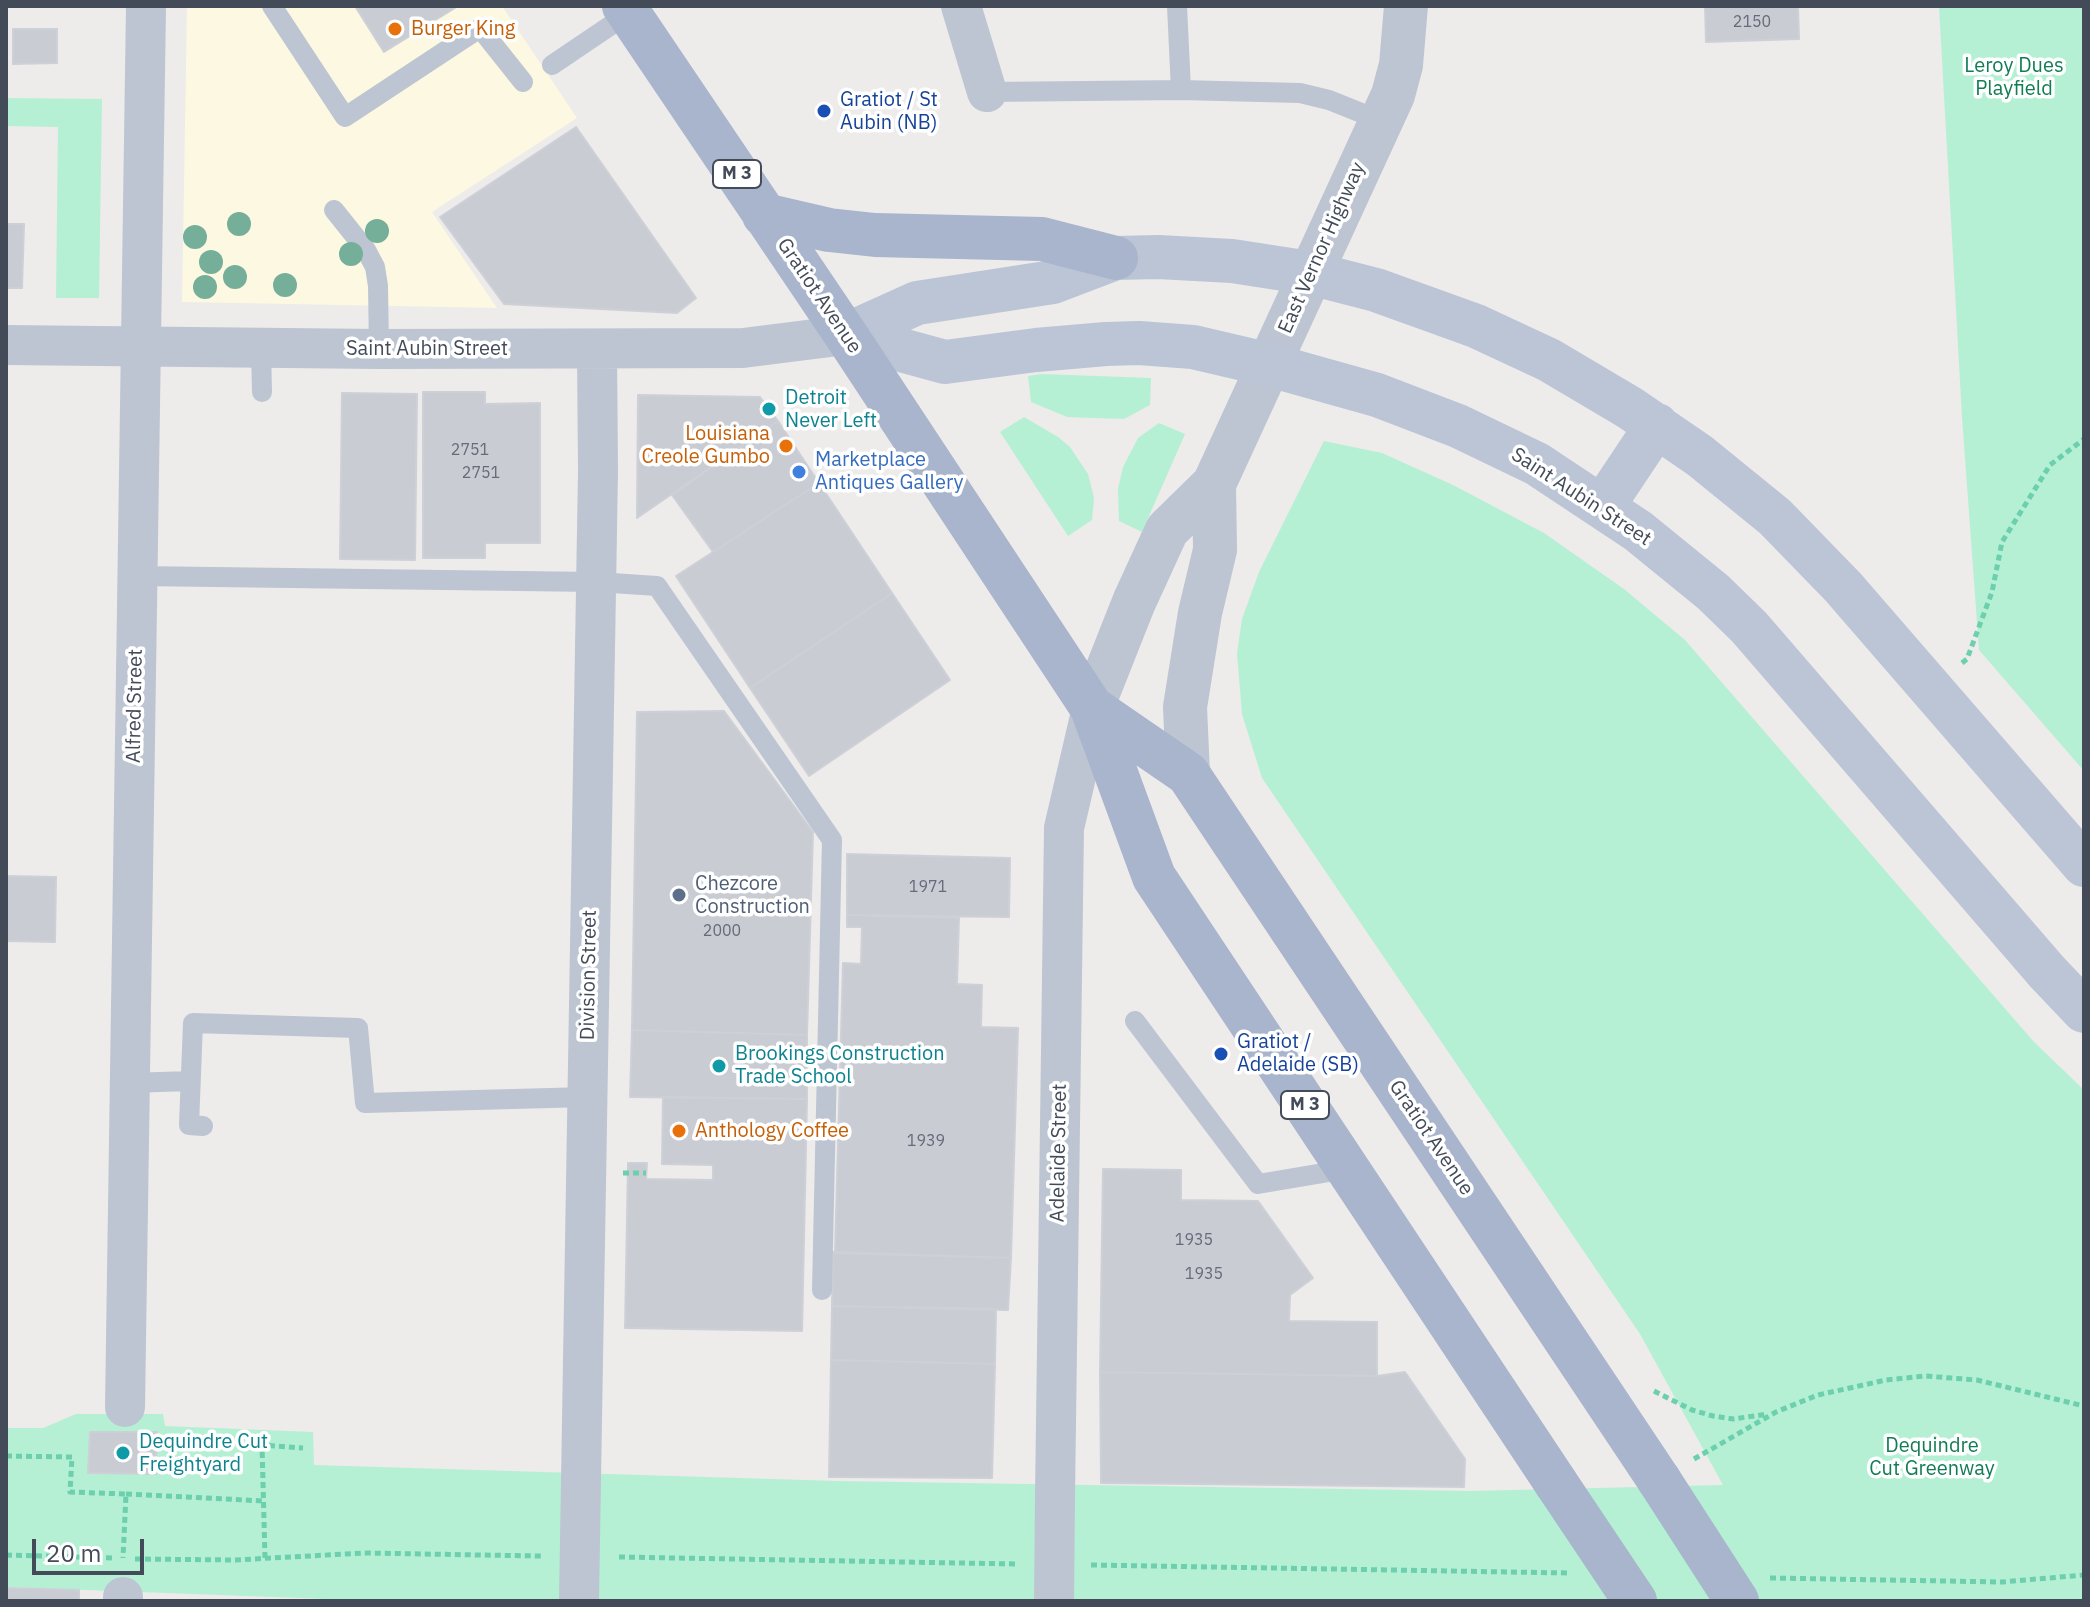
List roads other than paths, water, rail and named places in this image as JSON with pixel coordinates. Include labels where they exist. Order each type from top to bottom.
[{"type":"main road","name":"Gratiot Avenue","points":[[626,10],[846,335],[1092,708],[1154,877],[1635,1601]]},
{"type":"main road","points":[[764,215],[829,230],[875,235],[1042,239],[1116,258]]},
{"type":"main road","name":"Saint Aubin Street","points":[[846,335],[917,303],[1053,282],[1116,258],[1232,261],[1310,273],[1376,290],[1476,326],[1561,366],[1657,425],[1775,517],[1843,587],[1933,688],[2084,865]]},
{"type":"main road","name":"Saint Aubin Street","points":[[846,335],[945,362],[1036,350],[1139,343],[1193,347],[1377,395],[1458,426],[1537,464],[1603,506],[1679,564],[1749,627],[2084,1011]]},
{"type":"main road","points":[[1603,506],[1657,425]]},
{"type":"main road","name":"Gratiot Avenue","points":[[1092,708],[1188,774],[1737,1601]]},
{"type":"street","name":"Alfred Street","points":[[125,1407],[146,6]]},
{"type":"street","points":[[961,6],[987,92]]},
{"type":"street","name":"East Vernor Highway","points":[[1092,708],[1134,602],[1167,530],[1214,484],[1393,95],[1401,65],[1406,6]]},
{"type":"street","name":"Saint Aubin Street","points":[[6,345],[597,350],[743,348],[846,335]]},
{"type":"street","name":"Division Street","points":[[579,1601],[597,350]]},
{"type":"street","name":"East Vernor Highway","points":[[1188,774],[1185,707],[1200,613],[1215,550],[1214,484]]},
{"type":"street","name":"Adelaide Street","points":[[1054,1601],[1064,828],[1092,708]]},
{"type":"lane","points":[[272,6],[345,117],[480,28],[523,82]]},
{"type":"lane","points":[[1177,6],[1181,90]]},
{"type":"lane","points":[[552,65],[626,10]]},
{"type":"lane","points":[[987,92],[1181,90],[1300,93],[1329,100],[1379,120]]},
{"type":"lane","points":[[334,210],[366,250],[375,267],[379,349]]},
{"type":"lane","points":[[261,348],[262,392]]},
{"type":"lane","points":[[137,576],[256,567],[657,586],[832,840],[822,1290]]},
{"type":"lane","points":[[1135,1021],[1258,1184],[1347,1169]]},
{"type":"lane","points":[[203,1126],[189,1125],[193,1023],[358,1028],[365,1103],[587,1097]]},
{"type":"lane","points":[[129,1083],[190,1081]]},
{"type":"place","name":"Burger King","points":[[395,29]]},
{"type":"place","name":"Gratiot / St Aubin (NB)","points":[[824,111]]},
{"type":"place","name":"Detroit Never Left","points":[[769,409]]},
{"type":"place","name":"Louisiana Creole Gumbo","points":[[786,446]]},
{"type":"place","name":"Marketplace Antiques Gallery","points":[[799,472]]},
{"type":"place","name":"Chezcore Construction","points":[[679,895]]},
{"type":"place","name":"Gratiot / Adelaide (SB)","points":[[1221,1054]]},
{"type":"place","name":"Brookings Construction Trade School","points":[[719,1066]]},
{"type":"place","name":"Anthology Coffee","points":[[679,1131]]},
{"type":"place","name":"Dequindre Cut Freightyard","points":[[123,1453]]},
{"type":"park label","name":"Leroy Dues Playfield","points":[[2014,78]]},
{"type":"park label","name":"Dequindre Cut Greenway","points":[[1932,1458]]}]
